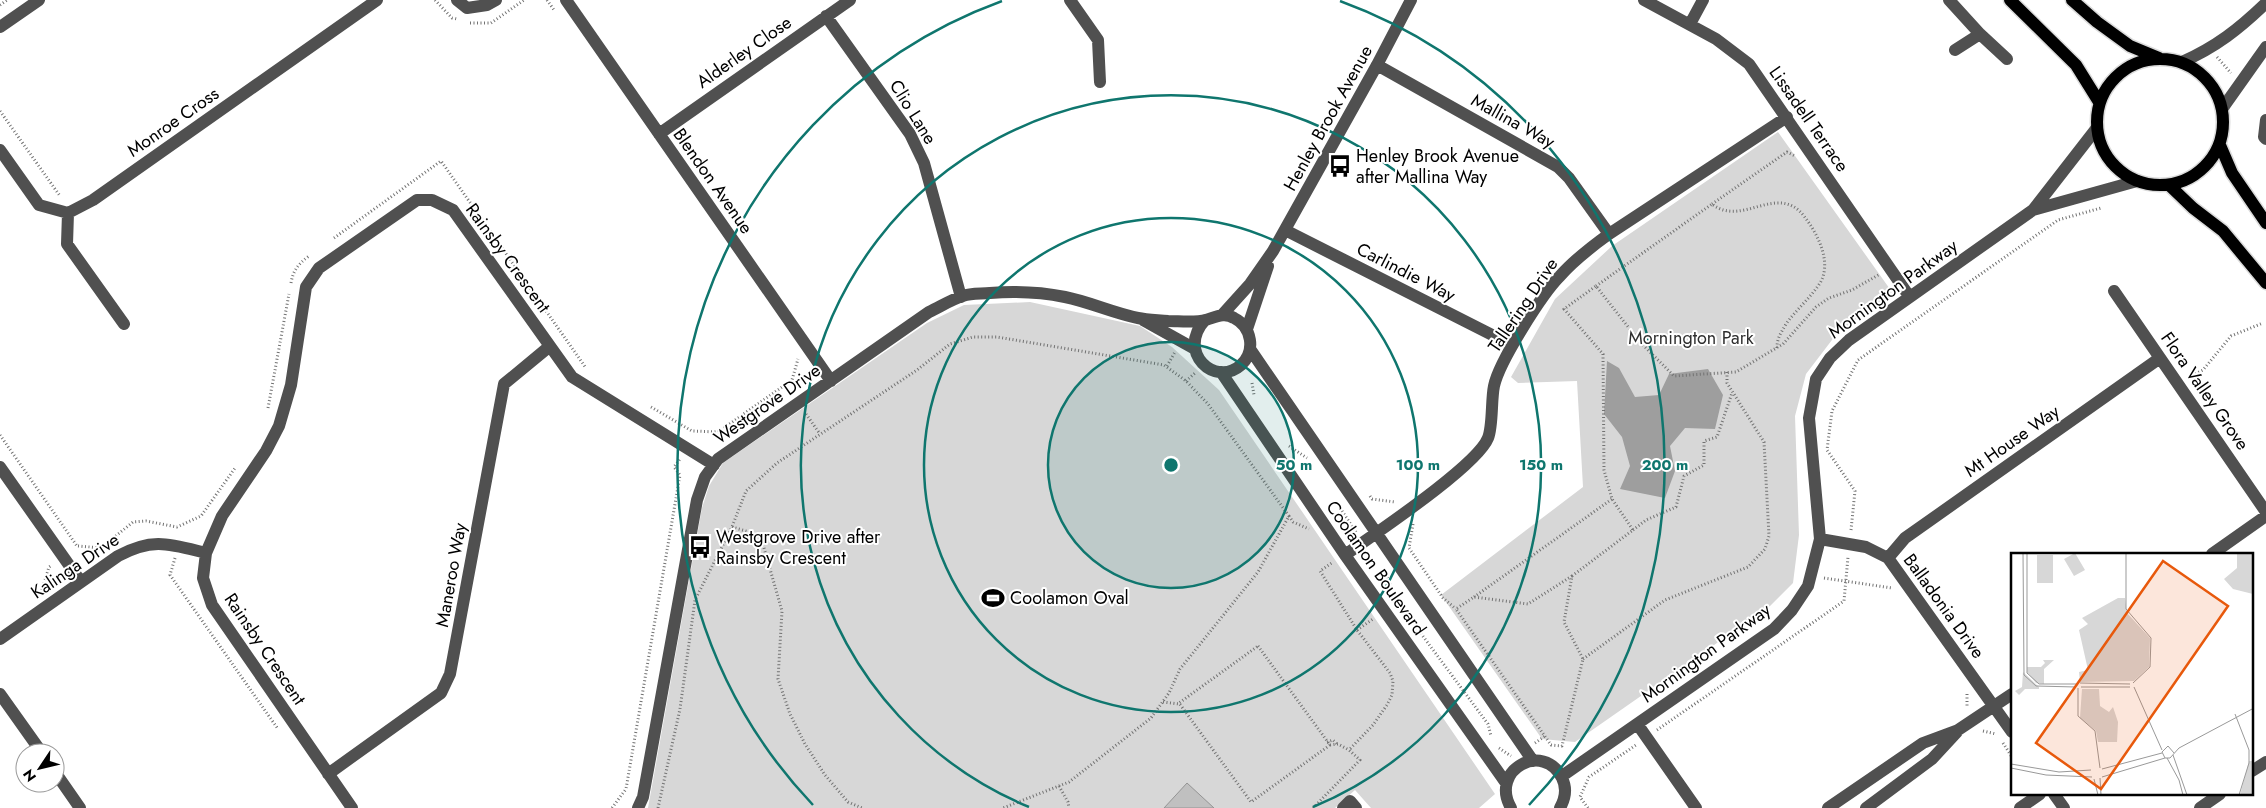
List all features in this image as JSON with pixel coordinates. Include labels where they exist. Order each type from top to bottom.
[{"type":"main road","points":[[2010,0],[2076,66],[2099,102]]},
{"type":"main road","points":[[2072,0],[2096,22],[2130,46],[2159,58],[2182,62],[2200,73],[2214,89],[2222,109],[2223,127],[2220,145],[2212,159],[2200,172],[2186,180],[2169,185],[2137,182],[2122,173],[2109,161],[2101,146],[2096,129],[2099,102],[2108,85],[2122,70],[2139,61],[2159,58]]},
{"type":"main road","points":[[2220,145],[2232,173],[2266,223]]},
{"type":"main road","points":[[2169,185],[2193,208],[2223,231],[2266,283]]},
{"type":"street","points":[[0,27],[39,0]]},
{"type":"street","name":"Monroe Cross","points":[[68,213],[93,200],[377,0]]},
{"type":"street","points":[[457,0],[467,8],[487,5],[496,0]]},
{"type":"street","name":"Blendon Avenue","points":[[566,0],[830,381]]},
{"type":"street","name":"Alderley Close","points":[[659,134],[850,0]]},
{"type":"street","points":[[1070,0],[1098,40],[1100,82]]},
{"type":"street","name":"Henley Brook Avenue","points":[[1222,315],[1250,284],[1273,251],[1378,66],[1411,0]]},
{"type":"street","name":"Lissadell Terrace","points":[[1644,0],[1690,24],[1729,48],[1749,64],[1909,296]]},
{"type":"street","points":[[1690,24],[1702,0]]},
{"type":"street","points":[[1948,0],[2007,59]]},
{"type":"street","points":[[2182,62],[2208,50],[2237,31],[2266,4]]},
{"type":"street","name":"Clio Lane","points":[[826,16],[910,134],[924,163],[960,297]]},
{"type":"street","points":[[1955,50],[1980,34]]},
{"type":"street","points":[[2222,109],[2266,47]]},
{"type":"street","name":"Mallina Way","points":[[1378,66],[1558,167],[1609,234]]},
{"type":"street","name":"Tallering Drive","points":[[1345,555],[1406,511],[1475,456],[1488,438],[1494,384],[1512,345],[1558,278],[1585,251],[1787,117]]},
{"type":"street","points":[[2266,120],[2264,137],[2266,139]]},
{"type":"street","name":"Mornington Parkway","points":[[1562,776],[1774,629],[1792,610],[1808,586],[1820,539],[1810,418],[1816,379],[1830,358],[1849,340],[2033,210],[2096,129]]},
{"type":"street","points":[[0,150],[38,204],[68,213],[67,244],[124,324]]},
{"type":"street","name":"Mornington Parkway","points":[[2033,210],[2137,182]]},
{"type":"street","name":"Rainsby Crescent","points":[[352,808],[212,604],[203,578],[206,553],[222,516],[266,451],[279,426],[291,385],[306,287],[319,268],[417,200],[432,200],[453,210],[572,377],[714,465]]},
{"type":"street","name":"Carlindie Way","points":[[1285,230],[1512,345]]},
{"type":"street","name":"Henley Brook Avenue","points":[[1247,329],[1273,251]]},
{"type":"street","name":"Westgrove Drive","points":[[638,808],[642,797],[697,500],[705,477],[718,459],[929,312],[960,297],[1017,291],[1065,297],[1139,318],[1170,321],[1205,320]]},
{"type":"street","name":"Flora Valley Grove","points":[[2114,291],[2266,512]]},
{"type":"street","points":[[1222,315],[1232,316],[1247,329],[1250,349],[1240,366],[1221,372],[1212,370],[1198,358],[1194,349],[1194,338],[1198,328],[1205,320],[1222,315]]},
{"type":"street","name":"Westgrove Drive","points":[[1139,318],[1194,349]]},
{"type":"street","name":"Maneroo Way","points":[[328,774],[441,693],[450,674],[504,384],[550,346]]},
{"type":"street","name":"Coolamon Boulevard","points":[[1250,349],[1533,761]]},
{"type":"street","name":"Mt House Way","points":[[1888,558],[1905,538],[2160,358]]},
{"type":"street","name":"Coolamon Boulevard","points":[[1221,372],[1345,555],[1506,783]]},
{"type":"street","points":[[0,467],[81,582]]},
{"type":"street","points":[[2213,553],[2266,516]]},
{"type":"street","name":"Balladonia Drive","points":[[1820,539],[1866,547],[1888,558],[2011,731]]},
{"type":"street","name":"Kalinga Drive","points":[[0,639],[118,556],[138,546],[166,543],[206,553]]},
{"type":"street","points":[[0,694],[35,743]]},
{"type":"street","points":[[1828,808],[1923,743],[1958,730],[2011,695]]},
{"type":"street","points":[[1638,724],[1696,808]]},
{"type":"street","points":[[1866,808],[1932,759],[1958,730]]},
{"type":"street","points":[[1511,808],[1506,792],[1506,783],[1509,776],[1518,766],[1533,761],[1550,764],[1562,776],[1565,784],[1565,805]]},
{"type":"street","points":[[2254,770],[2266,762]]},
{"type":"street","points":[[65,786],[80,808]]},
{"type":"street","points":[[2020,808],[2037,796]]},
{"type":"street","points":[[2055,796],[2064,808]]},
{"type":"street","points":[[2200,808],[2217,796]]},
{"type":"street","points":[[1343,808],[1350,802],[1356,808]]},
{"type":"path","points":[[0,5],[7,0]]},
{"type":"path","points":[[0,111],[61,197],[68,198]]},
{"type":"path","points":[[1633,530],[1612,499],[1604,470],[1603,354],[1564,309],[1787,152],[1796,156]]},
{"type":"path","points":[[332,240],[441,161],[588,370]]},
{"type":"path","points":[[1712,204],[1730,212],[1740,212],[1771,202],[1787,203],[1802,213],[1819,242],[1824,255],[1824,273],[1819,285],[1791,317],[1777,339],[1777,348]]},
{"type":"path","points":[[267,409],[293,272],[301,262],[316,251]]},
{"type":"path","points":[[1596,286],[1640,342],[1674,376],[1736,372],[1783,344],[1816,307],[1829,298],[1852,290],[1875,278],[1888,264]]},
{"type":"path","points":[[1875,273],[1875,278]]},
{"type":"path","points":[[2176,382],[2203,370],[2231,336],[2263,323]]},
{"type":"path","points":[[658,808],[680,709],[695,600],[732,527],[746,491],[777,463],[917,370],[950,344],[973,337],[997,337],[1053,345],[1164,365],[1186,381],[1208,404],[1289,516],[1258,572],[1180,669],[1163,702],[1151,718],[1069,782],[1003,808]]},
{"type":"path","points":[[644,403],[692,431],[718,432],[792,380],[798,358]]},
{"type":"path","points":[[1582,660],[1665,600],[1748,567],[1765,549],[1769,536],[1764,442],[1727,383],[1727,372]]},
{"type":"path","points":[[1252,383],[1256,401]]},
{"type":"path","points":[[1474,597],[1528,604],[1572,576],[1646,520],[1676,507],[1684,476],[1704,465],[1704,442],[1717,437],[1733,393]]},
{"type":"path","points":[[612,808],[626,789],[680,475],[674,467],[697,431]]},
{"type":"path","points":[[1284,442],[1308,459]]},
{"type":"path","points":[[78,546],[101,548],[133,522],[146,521],[177,527],[201,516],[239,462]]},
{"type":"path","points":[[1366,491],[1372,499],[1400,503],[1414,521],[1409,548],[1443,598],[1456,609],[1551,744],[1562,746],[1582,660],[1564,622],[1572,576]]},
{"type":"path","points":[[1456,609],[1612,499]]},
{"type":"path","points":[[1338,505],[1363,542]]},
{"type":"path","points":[[732,527],[758,534],[762,541],[782,611],[778,680],[790,714],[805,744],[825,775],[848,802],[862,808]]},
{"type":"path","points":[[1369,589],[1415,557]]},
{"type":"path","points":[[1334,562],[1320,571],[1357,630],[1390,673],[1393,689],[1388,705],[1349,750]]},
{"type":"path","points":[[1380,566],[1396,599],[1488,724],[1493,744],[1508,753],[1518,766]]},
{"type":"path","points":[[1811,576],[1893,588]]},
{"type":"path","points":[[1357,630],[1372,619]]},
{"type":"path","points":[[1180,705],[1258,646],[1329,743]]},
{"type":"path","points":[[1967,690],[1968,712],[1982,731],[1998,735]]},
{"type":"path","points":[[1163,702],[1180,705],[1251,802],[1329,743],[1338,744],[1349,750],[1360,760],[1313,808]]},
{"type":"path","points":[[2002,742],[2011,755]]},
{"type":"path","points":[[1059,786],[1068,802],[1069,808]]},
{"type":"green space","name":"Mornington Park","points":[[1778,132],[1892,292],[1835,336],[1806,374],[1795,416],[1799,535],[1793,583],[1770,606],[1575,742],[1542,739],[1441,595],[1583,487],[1577,381],[1518,383],[1511,377],[1555,299],[1612,246]]},
{"type":"green space","points":[[1030,302],[1140,326],[1172,347],[1219,390],[1495,794],[1479,808],[1371,808],[1355,790],[1335,808],[648,808],[702,508],[709,486],[723,463],[927,323],[964,305]]},
{"type":"shaded area","points":[[1607,361],[1619,368],[1635,397],[1659,395],[1669,374],[1708,369],[1723,395],[1715,429],[1685,428],[1670,446],[1675,471],[1665,498],[1620,489],[1630,466],[1622,437],[1604,414]]},
{"type":"building","points":[[1187,783],[1214,808],[1164,808]]},
{"type":"place","name":"Henley Brook Avenue after Mallina Way","points":[[1340,166]]},
{"type":"place","name":"Westgrove Drive after Rainsby Crescent","points":[[700,547]]},
{"type":"place","name":"Coolamon Oval","points":[[993,598]]}]
